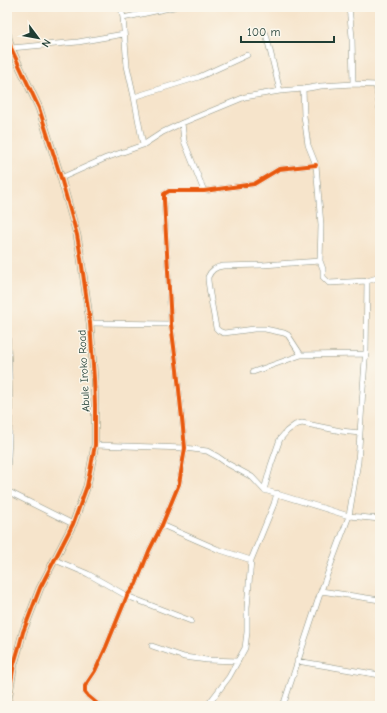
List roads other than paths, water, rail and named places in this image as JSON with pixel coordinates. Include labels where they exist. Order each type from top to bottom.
[{"type":"street","points":[[121,7],[127,66],[143,145]]},
{"type":"street","points":[[123,18],[163,8],[174,7]]},
{"type":"street","points":[[349,7],[352,37],[353,84]]},
{"type":"street","name":"Abule Iroko Road","points":[[7,33],[10,48],[39,108],[61,178],[80,252],[90,323],[94,379],[95,445],[87,486],[73,524],[40,588],[22,632],[14,664],[7,706]]},
{"type":"street","points":[[10,48],[78,42],[124,34]]},
{"type":"street","points":[[266,34],[280,91]]},
{"type":"street","points":[[134,98],[199,77],[247,55]]},
{"type":"street","points":[[61,178],[106,158],[143,145],[182,123],[245,97],[321,86],[353,84],[378,85],[380,110]]},
{"type":"street","points":[[303,89],[304,116],[308,145],[316,165],[321,225],[320,261],[323,269],[323,277],[329,283],[367,281],[380,277]]},
{"type":"street","points":[[182,123],[184,141],[204,191]]},
{"type":"street","points":[[100,706],[85,692],[85,686],[98,665],[127,596],[136,584],[149,551],[162,525],[179,484],[185,448],[171,324],[164,194],[169,191],[204,191],[254,184],[279,169],[316,165]]},
{"type":"street","points":[[301,355],[288,335],[266,329],[224,333],[219,331],[216,328],[208,279],[212,269],[223,266],[320,261]]},
{"type":"street","points":[[283,706],[321,591],[349,516],[358,462],[366,354],[367,281]]},
{"type":"street","points":[[90,323],[171,324]]},
{"type":"street","points":[[7,328],[9,448],[7,470]]},
{"type":"street","points":[[253,372],[301,355],[366,354]]},
{"type":"street","points":[[264,490],[280,439],[295,425],[302,423],[360,434]]},
{"type":"street","points":[[95,445],[185,448],[207,451],[252,477],[264,490],[349,516],[380,519]]},
{"type":"street","points":[[7,491],[73,524]]},
{"type":"street","points":[[207,706],[229,677],[245,648],[247,632],[246,608],[250,560],[277,494]]},
{"type":"street","points":[[162,525],[216,549],[250,560]]},
{"type":"street","points":[[55,560],[88,574],[127,596],[191,621]]},
{"type":"street","points":[[321,591],[380,600]]},
{"type":"street","points":[[152,646],[184,657],[207,660],[238,661]]},
{"type":"street","points":[[7,659],[14,664]]},
{"type":"street","points":[[297,661],[380,675]]}]
